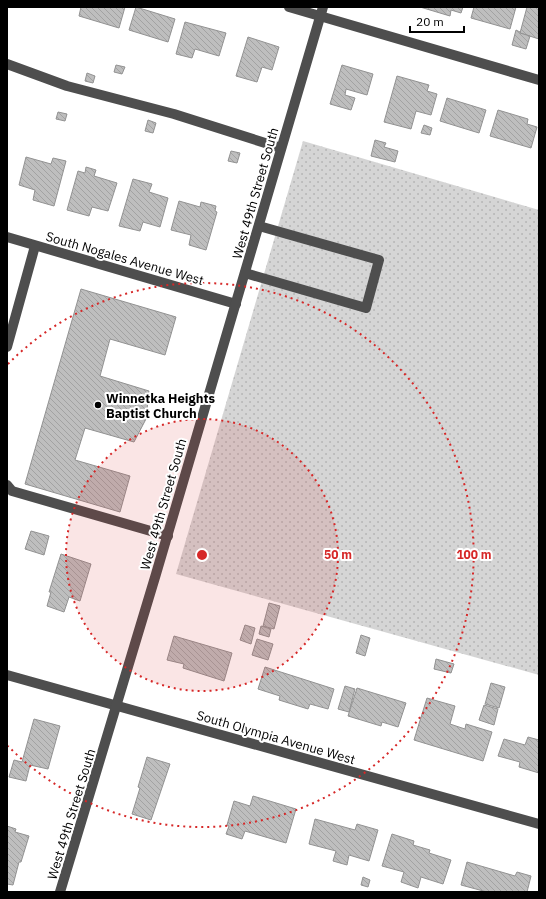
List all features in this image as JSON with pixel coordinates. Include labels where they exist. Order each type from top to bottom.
[{"type":"street","points":[[289,7],[322,11],[539,80]]},
{"type":"street","name":"West 49th Street South","points":[[60,892],[168,536],[322,11]]},
{"type":"street","points":[[7,64],[67,86],[174,114],[282,148]]},
{"type":"street","points":[[245,272],[366,308],[379,260],[259,226]]},
{"type":"street","name":"South Nogales Avenue West","points":[[7,237],[236,304]]},
{"type":"street","points":[[7,347],[36,246]]},
{"type":"street","points":[[7,485],[12,491],[168,536]]},
{"type":"street","name":"South Olympia Avenue West","points":[[7,675],[539,824]]},
{"type":"shaded area","points":[[303,141],[539,210],[539,675],[176,574]]},
{"type":"building","points":[[81,7],[125,7],[119,28],[79,16]]},
{"type":"building","points":[[136,7],[175,19],[168,42],[129,30]]},
{"type":"building","points":[[420,7],[463,7],[461,13],[451,10],[450,16]]},
{"type":"building","points":[[474,7],[516,7],[510,29],[471,18]]},
{"type":"building","points":[[527,7],[539,7],[539,39],[520,33]]},
{"type":"building","points":[[185,22],[226,33],[219,56],[195,49],[192,58],[176,54]]},
{"type":"building","points":[[516,30],[530,36],[526,49],[512,45]]},
{"type":"building","points":[[248,37],[279,47],[272,70],[262,67],[257,82],[236,76]]},
{"type":"building","points":[[116,65],[125,67],[122,74],[114,72]]},
{"type":"building","points":[[342,65],[373,74],[367,95],[346,89],[345,95],[355,98],[351,110],[330,104]]},
{"type":"building","points":[[87,73],[95,76],[93,83],[85,81]]},
{"type":"building","points":[[397,76],[429,85],[427,91],[437,94],[431,115],[416,111],[411,129],[384,122]]},
{"type":"building","points":[[447,98],[486,110],[479,133],[440,121]]},
{"type":"building","points":[[498,110],[528,119],[527,124],[537,127],[531,148],[490,136]]},
{"type":"building","points":[[58,112],[67,114],[65,121],[56,119]]},
{"type":"building","points":[[148,120],[156,123],[153,133],[145,131]]},
{"type":"building","points":[[424,125],[432,128],[430,135],[421,133]]},
{"type":"building","points":[[375,140],[386,143],[384,147],[398,151],[395,162],[371,156]]},
{"type":"building","points":[[231,151],[240,153],[237,163],[228,161]]},
{"type":"building","points":[[26,157],[51,164],[53,158],[66,161],[54,206],[33,200],[35,190],[19,185]]},
{"type":"building","points":[[86,167],[96,170],[94,176],[117,183],[108,211],[92,207],[89,216],[67,210],[78,171],[85,173]]},
{"type":"building","points":[[133,179],[152,184],[149,192],[168,198],[160,227],[143,222],[140,231],[119,226]]},
{"type":"building","points":[[179,201],[200,207],[201,202],[216,206],[215,211],[217,212],[206,250],[189,245],[191,235],[171,230]]},
{"type":"building","name":"Winnetka Heights Baptist Church","points":[[81,289],[176,317],[165,355],[110,339],[100,376],[149,391],[146,419],[134,442],[85,428],[75,460],[130,476],[120,512],[25,484]]},
{"type":"building","points":[[31,531],[49,536],[44,555],[25,549]]},
{"type":"building","points":[[61,554],[91,564],[80,601],[69,597],[64,612],[47,606],[51,592],[49,592]]},
{"type":"building","points":[[269,603],[280,606],[274,629],[263,626]]},
{"type":"building","points":[[245,625],[255,628],[251,644],[240,640]]},
{"type":"building","points":[[261,626],[271,629],[269,637],[259,634]]},
{"type":"building","points":[[361,635],[370,638],[365,656],[356,653]]},
{"type":"building","points":[[174,636],[232,653],[224,681],[183,668],[184,664],[167,660]]},
{"type":"building","points":[[257,639],[273,644],[268,660],[252,655]]},
{"type":"building","points":[[436,659],[454,664],[451,673],[434,669]]},
{"type":"building","points":[[265,667],[334,689],[328,709],[310,704],[308,709],[279,700],[280,696],[258,689]]},
{"type":"building","points":[[491,683],[505,687],[499,708],[485,704]]},
{"type":"building","points":[[345,686],[355,689],[349,712],[338,709]]},
{"type":"building","points":[[357,688],[406,703],[398,727],[382,722],[381,726],[348,716]]},
{"type":"building","points":[[427,698],[455,706],[450,724],[465,729],[466,724],[492,732],[483,761],[414,740]]},
{"type":"building","points":[[484,705],[498,709],[494,725],[479,720]]},
{"type":"building","points":[[34,719],[60,726],[48,769],[30,765],[26,781],[9,777],[14,760],[22,762]]},
{"type":"building","points":[[528,737],[539,740],[539,773],[519,767],[520,762],[498,756],[504,739],[525,745]]},
{"type":"building","points":[[147,757],[170,764],[151,820],[132,814]]},
{"type":"building","points":[[253,796],[296,809],[286,843],[245,831],[242,839],[226,834],[234,801],[250,806]]},
{"type":"building","points":[[315,819],[355,830],[357,824],[378,830],[369,861],[349,855],[347,865],[333,861],[336,851],[309,844]]},
{"type":"building","points":[[7,826],[16,829],[15,832],[29,836],[21,862],[19,862],[13,885],[7,884]]},
{"type":"building","points":[[392,834],[414,841],[413,845],[430,850],[429,853],[451,860],[443,884],[421,877],[418,888],[401,882],[404,872],[382,866]]},
{"type":"building","points":[[467,862],[515,876],[517,872],[531,876],[527,892],[487,892],[461,885]]},
{"type":"building","points":[[363,877],[370,880],[368,887],[361,885]]},
{"type":"place","name":"Winnetka Heights Baptist Church","points":[[98,405]]}]
